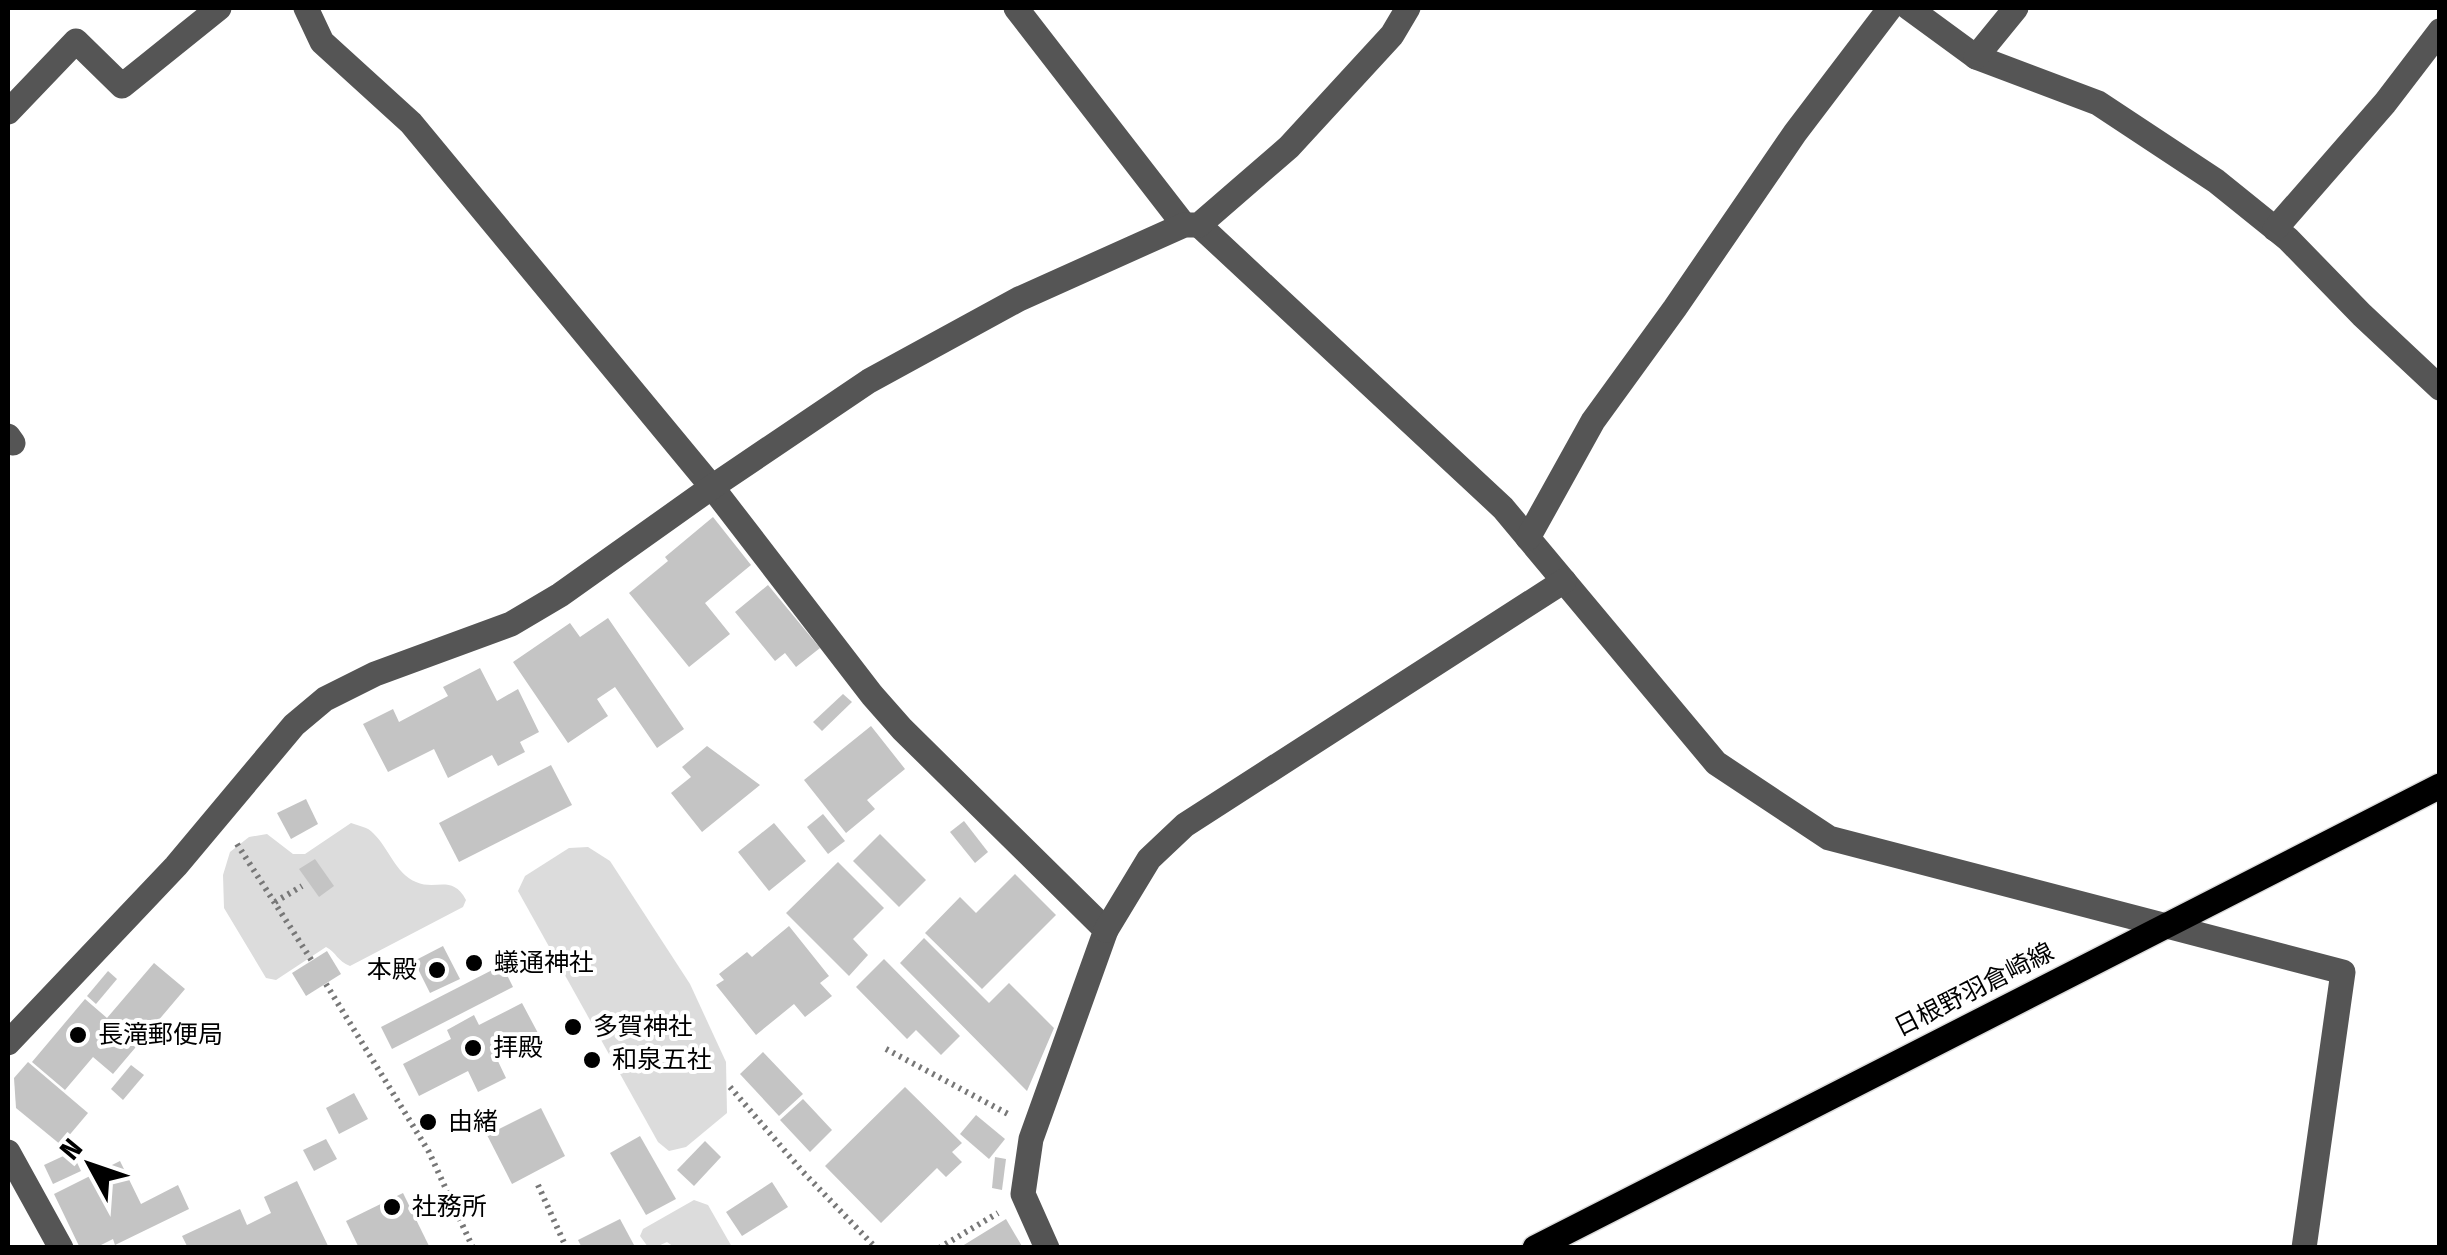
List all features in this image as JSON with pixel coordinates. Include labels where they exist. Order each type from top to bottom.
[{"type":"main road","name":"日根野羽倉崎線","points":[[1535,1248],[1583,1235],[2440,786]]},
{"type":"street","points":[[8,112],[76,41],[122,86],[219,8]]},
{"type":"street","points":[[306,8],[322,42],[410,123],[712,487],[872,695],[1106,930]]},
{"type":"street","points":[[1016,8],[1192,225],[1503,508],[1716,763],[1829,838],[2343,972],[2304,1248]]},
{"type":"street","points":[[8,1043],[176,866],[294,725],[325,699],[375,674],[511,624],[560,595],[869,380],[1019,299],[1192,225],[1289,147],[1392,36],[1408,8]]},
{"type":"street","points":[[1528,538],[1593,422],[1795,132],[1890,8]]},
{"type":"street","points":[[1909,8],[1976,57],[2098,103],[2216,181],[2275,229],[2440,388]]},
{"type":"street","points":[[1976,57],[2016,8]]},
{"type":"street","points":[[2275,229],[2386,104],[2440,32]]},
{"type":"street","points":[[1047,1248],[1023,1194],[1031,1139],[1106,930],[1149,859],[1185,825],[1564,580]]},
{"type":"street","points":[[8,1152],[61,1248]]},
{"type":"path","points":[[218,816],[312,961]]},
{"type":"path","points":[[275,902],[302,886]]},
{"type":"path","points":[[326,984],[429,1152],[473,1248]]},
{"type":"path","points":[[886,1048],[1035,1129]]},
{"type":"path","points":[[730,1087],[876,1248]]},
{"type":"path","points":[[538,1185],[566,1246]]},
{"type":"path","points":[[939,1248],[1024,1197]]},
{"type":"shaded area","points":[[351,823],[371,831],[409,878],[423,884],[455,887],[466,900],[463,907],[350,966],[326,947],[276,980],[266,978],[224,908],[223,875],[230,852],[249,837],[267,834],[293,854],[305,854]]},
{"type":"shaded area","points":[[588,847],[610,861],[690,984],[726,1062],[727,1113],[686,1147],[669,1151],[658,1142],[518,891],[525,876],[569,848]]},
{"type":"shaded area","points":[[694,1200],[708,1205],[732,1247],[674,1247],[667,1242],[648,1247],[640,1236],[643,1229]]},
{"type":"building","points":[[713,517],[751,565],[705,603],[730,634],[689,667],[629,593]]},
{"type":"building","points":[[768,585],[820,648],[796,667],[785,653],[775,661],[735,612]]},
{"type":"building","points":[[608,618],[684,729],[657,748],[615,687],[597,699],[608,716],[568,743],[513,662],[570,623],[580,637]]},
{"type":"building","points":[[480,668],[497,701],[518,689],[539,732],[520,742],[525,752],[498,766],[492,755],[448,778],[434,749],[388,772],[363,724],[393,709],[399,722],[448,696],[443,687]]},
{"type":"building","points":[[843,694],[852,702],[822,731],[813,722]]},
{"type":"building","points":[[871,726],[905,769],[867,800],[875,809],[846,833],[804,780]]},
{"type":"building","points":[[707,746],[760,785],[702,832],[671,793],[691,777],[682,767]]},
{"type":"building","points":[[551,765],[572,805],[459,862],[439,823]]},
{"type":"building","points":[[306,799],[318,824],[291,839],[277,813]]},
{"type":"building","points":[[823,814],[845,841],[828,854],[807,827]]},
{"type":"building","points":[[964,821],[988,852],[975,863],[950,832]]},
{"type":"building","points":[[774,823],[806,861],[769,891],[738,852]]},
{"type":"building","points":[[880,834],[926,880],[899,907],[853,861]]},
{"type":"building","points":[[315,859],[334,886],[319,897],[299,869]]},
{"type":"building","points":[[838,862],[884,908],[853,939],[868,955],[849,976],[786,913]]},
{"type":"building","points":[[1015,874],[1056,915],[982,989],[925,933],[960,897],[976,913]]},
{"type":"building","points":[[789,926],[829,976],[820,983],[832,996],[805,1017],[794,1004],[756,1035],[716,985],[724,980],[719,974],[747,952],[752,957]]},
{"type":"building","points":[[924,938],[989,1003],[1009,983],[1054,1028],[1027,1091],[900,963]]},
{"type":"building","name":"本殿","points":[[443,946],[460,979],[430,993],[414,961]]},
{"type":"building","points":[[327,951],[341,974],[306,996],[292,973]]},
{"type":"building","points":[[884,959],[960,1036],[941,1055],[916,1030],[907,1039],[856,987]]},
{"type":"building","points":[[154,963],[185,989],[113,1074],[93,1057],[65,1090],[32,1062],[85,999],[107,1018]]},
{"type":"building","points":[[502,965],[513,987],[392,1049],[381,1027]]},
{"type":"building","points":[[108,971],[117,979],[96,1004],[87,996]]},
{"type":"building","name":"拝殿","points":[[522,1003],[539,1035],[496,1057],[506,1078],[478,1092],[468,1071],[419,1096],[403,1064],[451,1039],[447,1030],[474,1015],[479,1025]]},
{"type":"building","points":[[763,1052],[803,1094],[779,1116],[740,1074]]},
{"type":"building","points":[[28,1062],[88,1113],[61,1145],[16,1108],[14,1078]]},
{"type":"building","points":[[131,1065],[144,1075],[123,1100],[111,1089]]},
{"type":"building","points":[[905,1087],[962,1143],[952,1152],[962,1162],[946,1177],[937,1168],[881,1223],[825,1166]]},
{"type":"building","points":[[354,1093],[368,1119],[339,1134],[326,1108]]},
{"type":"building","points":[[803,1099],[832,1130],[810,1152],[780,1120]]},
{"type":"building","points":[[541,1108],[565,1156],[512,1184],[487,1135]]},
{"type":"building","points":[[976,1115],[1005,1139],[989,1159],[960,1134]]},
{"type":"building","points":[[640,1136],[676,1199],[646,1215],[610,1153]]},
{"type":"building","points":[[326,1139],[337,1159],[314,1171],[303,1150]]},
{"type":"building","points":[[705,1141],[721,1157],[694,1186],[677,1170]]},
{"type":"building","points":[[72,1152],[81,1171],[53,1184],[44,1165]]},
{"type":"building","points":[[995,1157],[1006,1159],[1002,1190],[992,1188]]},
{"type":"building","points":[[120,1161],[141,1204],[178,1185],[189,1209],[115,1245],[113,1239],[95,1248],[80,1248],[54,1194]]},
{"type":"building","points":[[297,1181],[329,1248],[188,1248],[182,1236],[240,1209],[247,1225],[271,1213],[264,1197]]},
{"type":"building","points":[[772,1182],[788,1207],[742,1236],[726,1212]]},
{"type":"building","name":"社務所","points":[[403,1193],[430,1248],[359,1248],[346,1221]]},
{"type":"building","points":[[620,1219],[634,1245],[582,1248],[578,1240]]},
{"type":"building","points":[[1006,1219],[1023,1248],[959,1248]]},
{"type":"place","name":"蟻通神社","points":[[474,963]]},
{"type":"place","name":"本殿","points":[[437,970]]},
{"type":"place","name":"多賀神社","points":[[573,1027]]},
{"type":"place","name":"長滝郵便局","points":[[78,1035]]},
{"type":"place","name":"拝殿","points":[[473,1048]]},
{"type":"place","name":"和泉五社","points":[[592,1060]]},
{"type":"place","name":"由緒","points":[[428,1122]]},
{"type":"place","name":"社務所","points":[[392,1207]]}]
